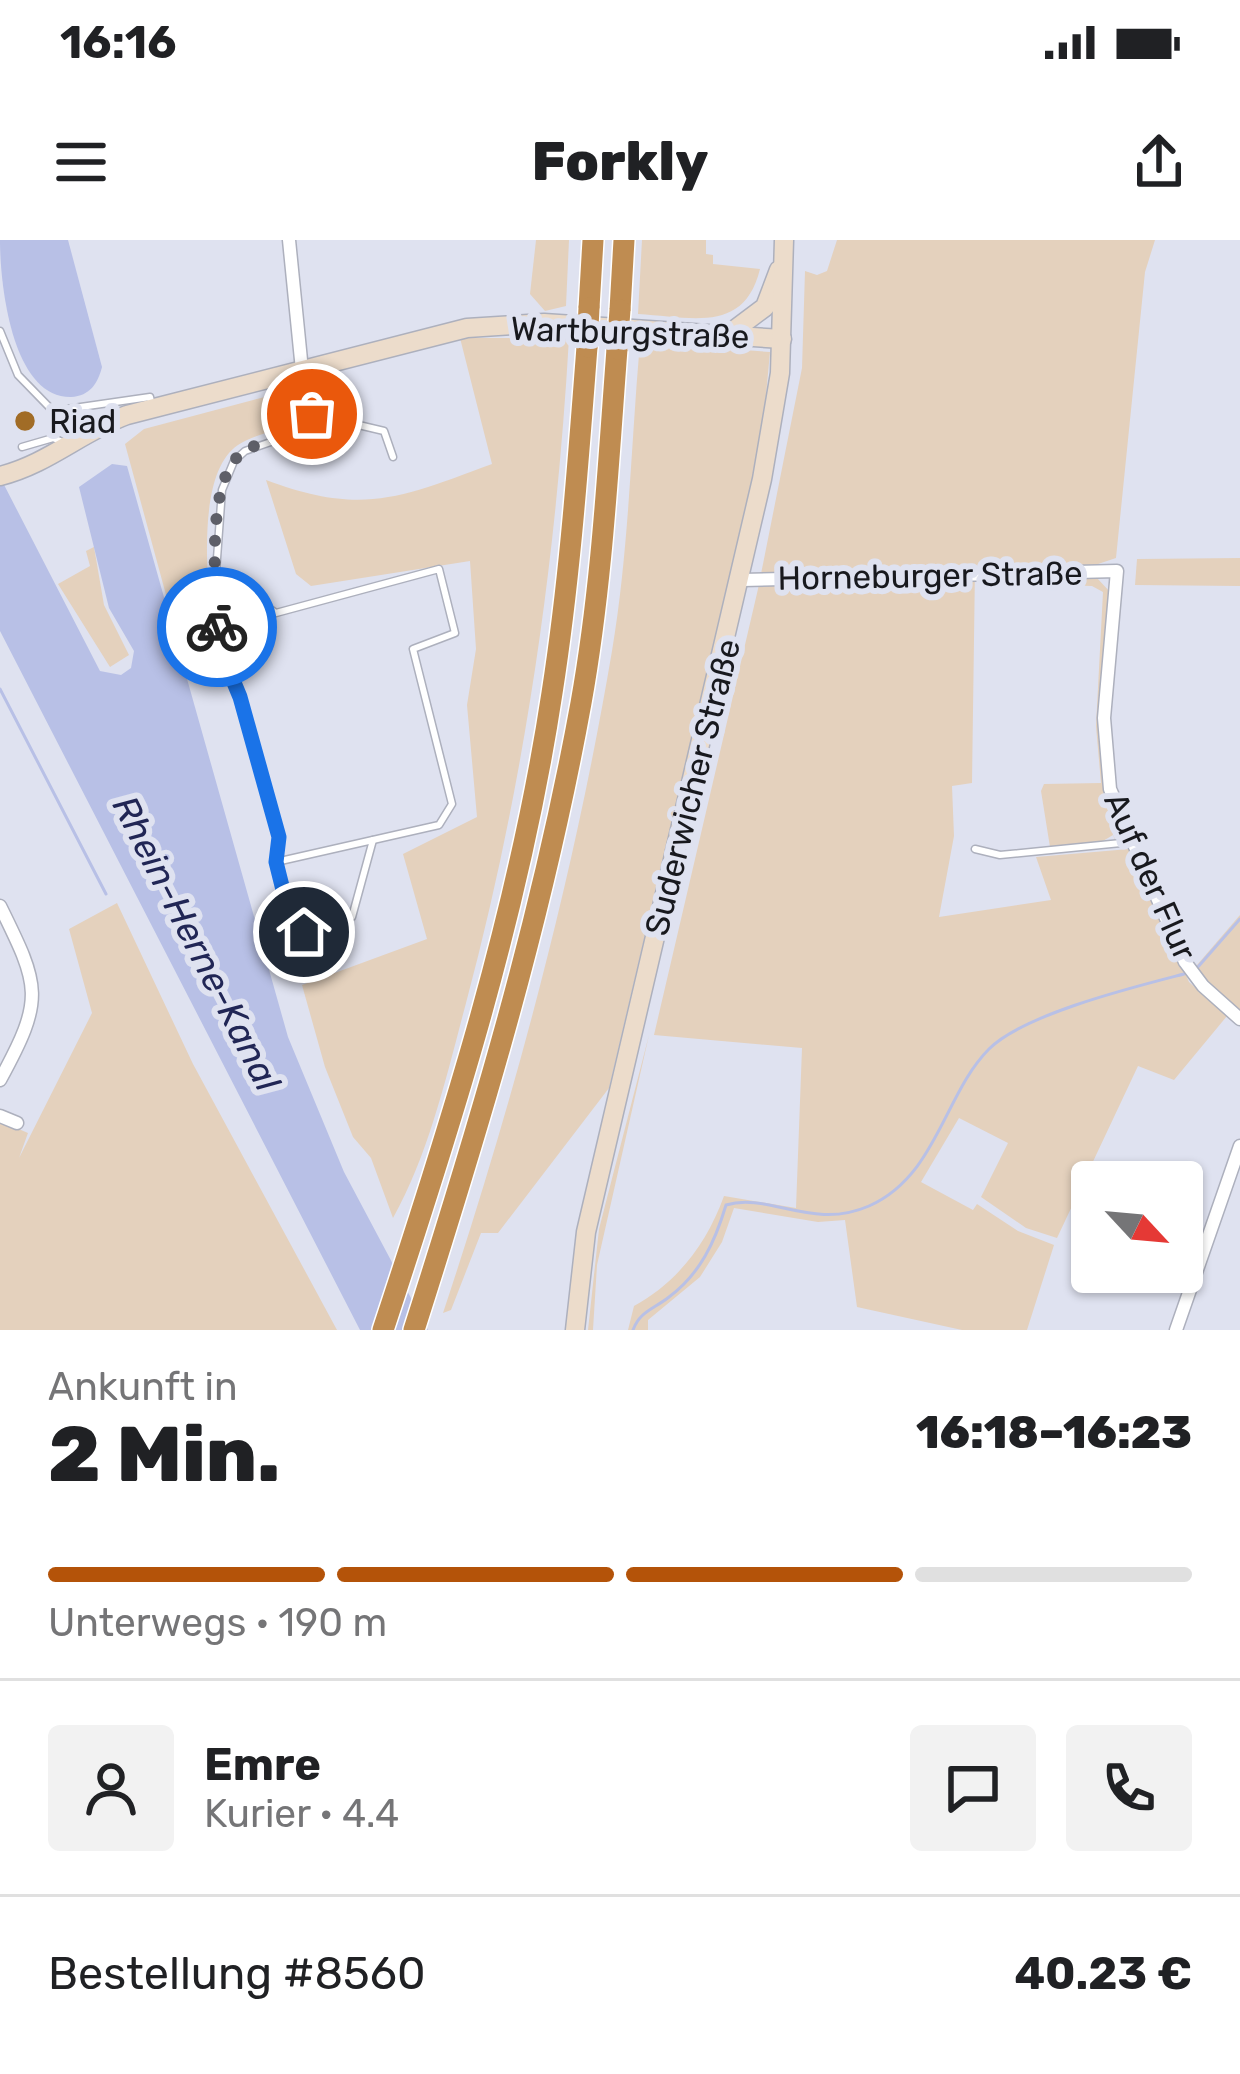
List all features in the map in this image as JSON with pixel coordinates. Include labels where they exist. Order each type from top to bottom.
[{"type":"highway","points":[[383,1330],[482,1018],[530,814],[572,546],[593,240]]},
{"type":"highway","points":[[414,1330],[510,1022],[552,849],[581,699],[602,548],[624,240]]},
{"type":"main road","points":[[726,334],[748,324],[765,307],[785,247]]},
{"type":"main road","name":"Suderwicher Straße","points":[[575,1330],[586,1232],[742,580],[782,339],[785,247]]},
{"type":"main road","name":"Wartburgstraße","points":[[7,474],[39,465],[68,445],[153,410],[467,328],[544,323],[782,339]]},
{"type":"street","points":[[289,240],[302,370]]},
{"type":"street","name":"Horneburger Straße","points":[[742,580],[1117,571]]},
{"type":"street","name":"Auf der Flur","points":[[1117,571],[1104,718],[1110,789],[1185,962],[1203,986],[1240,1019]]},
{"type":"street","points":[[0,1080],[17,1049],[35,988],[33,971],[2,914]]},
{"type":"street","points":[[0,1116],[17,1123]]},
{"type":"street","points":[[1176,1330],[1240,1146]]},
{"type":"lane","points":[[0,331],[3,348],[28,387],[53,411],[150,397],[153,410]]},
{"type":"lane","points":[[302,370],[312,414],[304,430],[245,451],[234,460],[222,490],[216,572],[218,644],[240,697],[279,837],[276,862],[292,926],[304,932],[352,917],[373,840]]},
{"type":"lane","points":[[312,414],[384,431],[393,457]]},
{"type":"lane","points":[[22,447],[53,438],[68,445]]},
{"type":"lane","points":[[216,572],[277,613],[439,568],[455,633],[413,649],[452,804],[439,825],[276,862]]},
{"type":"lane","points":[[975,849],[1000,855],[1131,842]]},
{"type":"shaded area","points":[[536,240],[569,240],[566,306],[545,311],[530,294]]},
{"type":"shaded area","points":[[642,240],[706,240],[706,254],[713,255],[713,264],[760,269],[752,290],[729,313],[696,318],[638,314]]},
{"type":"shaded area","points":[[837,240],[1155,240],[1145,272],[1116,558],[1095,565],[975,568],[972,783],[952,786],[954,836],[939,917],[1051,900],[1036,857],[1129,849],[1189,982],[1227,1016],[1174,1080],[1138,1066],[1093,1161],[1071,1161],[1071,1208],[1057,1238],[1026,1228],[981,1197],[1008,1143],[959,1118],[921,1182],[973,1210],[977,1204],[1018,1231],[1054,1245],[1027,1330],[962,1330],[857,1307],[845,1220],[818,1222],[734,1208],[722,1242],[700,1277],[648,1320],[648,1330],[628,1330],[634,1306],[689,1260],[724,1196],[796,1208],[802,1048],[654,1035],[758,589],[802,368],[805,271],[817,275],[827,271]]},
{"type":"shaded area","points":[[460,338],[569,338],[563,423],[546,590],[505,839],[436,1113],[393,1218],[371,1158],[353,1137],[325,1067],[302,985],[427,939],[403,854],[477,817],[467,705],[476,649],[470,561],[311,586],[296,574],[266,480],[355,500],[405,493],[492,464]]},
{"type":"shaded area","points":[[640,342],[770,352],[762,438],[609,1088],[498,1233],[481,1233],[451,1310],[443,1313],[540,985],[580,819],[622,574]]},
{"type":"shaded area","points":[[291,390],[303,404],[300,423],[238,445],[224,460],[209,508],[207,537],[213,642],[181,650],[125,444],[144,429]]},
{"type":"shaded area","points":[[94,547],[104,605],[129,655],[110,667],[58,584],[90,566],[86,551]]},
{"type":"shaded area","points":[[1240,558],[1240,586],[1135,585],[1137,559]]},
{"type":"shaded area","points":[[1020,578],[1097,578],[1110,592],[1101,717],[1124,832],[1116,842],[1113,835],[1103,841],[1050,847],[1041,791],[1044,784],[1101,783],[1096,726],[1103,592],[1092,586],[1018,584]]},
{"type":"shaded area","points":[[117,903],[193,1064],[337,1330],[0,1330],[0,1121],[28,1133],[19,1158],[92,1013],[69,929]]},
{"type":"shaded area","points":[[1240,915],[1240,1010],[1198,973],[1197,965]]},
{"type":"shaded area","points":[[649,1035],[597,1265],[593,1330],[588,1330],[599,1229]]},
{"type":"water","points":[[0,240],[68,240],[102,367],[83,394],[71,397],[51,392],[23,360],[7,310]]},
{"type":"water","name":"Rhein-Herne-Kanal","points":[[112,464],[127,466],[288,1037],[344,1172],[428,1330],[360,1330],[0,631],[0,477],[100,671],[121,675],[131,668],[134,651],[109,608],[79,487]]},
{"type":"waterway","points":[[0,689],[106,894]]},
{"type":"waterway","points":[[1197,968],[1240,919]]},
{"type":"waterway","points":[[633,1330],[644,1314],[698,1268],[726,1205],[758,1203],[829,1215],[869,1206],[910,1175],[974,1067],[1005,1036],[1081,1003],[1184,974]]},
{"type":"way so far","points":[[217,627],[213,560],[226,476],[245,451],[304,430],[312,414]]},
{"type":"place","name":"Riad","points":[[25,421]]},
{"type":"route","points":[[217,627],[218,644],[240,697],[279,837],[276,862],[292,926],[304,932]]}]
